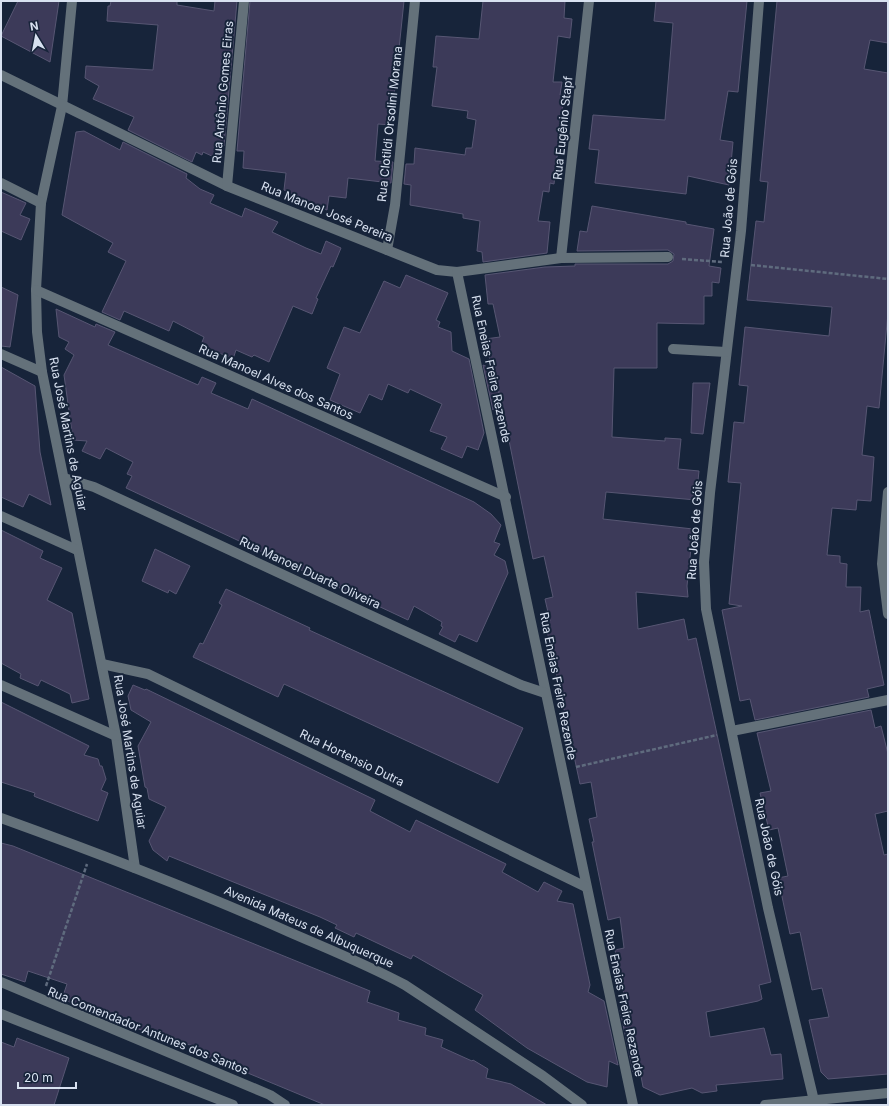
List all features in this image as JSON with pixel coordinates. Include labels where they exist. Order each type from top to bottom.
[{"type":"street","name":"Rua José Martins de Aguiar","points":[[72,1],[62,106],[41,203],[36,290],[37,332],[42,372],[64,478],[76,550],[102,664],[116,736],[135,868]]},
{"type":"street","name":"Rua Antônio Gomes Eiras","points":[[227,186],[244,1]]},
{"type":"street","name":"Rua Clotildi Orsolini Morana","points":[[387,250],[395,205],[415,1]]},
{"type":"street","name":"Rua Eugênio Stapf","points":[[561,258],[589,1]]},
{"type":"street","name":"Rua João de Góis","points":[[759,1],[742,224],[710,493],[704,581],[706,609],[768,908],[814,1102]]},
{"type":"street","name":"Rua Manoel José Pereira","points":[[1,75],[227,186],[438,270],[458,272],[561,258],[668,258]]},
{"type":"street","points":[[1,183],[41,203]]},
{"type":"street","name":"Rua Eneias Freire Rezende","points":[[458,272],[506,497],[545,693],[633,1105]]},
{"type":"street","name":"Rua Manoel Alves dos Santos","points":[[36,290],[506,497]]},
{"type":"street","points":[[672,349],[726,352]]},
{"type":"street","points":[[1,354],[42,372]]},
{"type":"street","name":"Rua Manoel Duarte Oliveira","points":[[64,478],[94,487],[521,685],[545,693]]},
{"type":"street","points":[[888,492],[885,564],[888,614]]},
{"type":"street","points":[[1,516],[76,550]]},
{"type":"street","name":"Rua Hortensio Dutra","points":[[102,664],[148,674],[586,887]]},
{"type":"street","points":[[1,685],[116,736]]},
{"type":"street","points":[[732,731],[888,700]]},
{"type":"street","name":"Avenida Mateus de Albuquerque","points":[[1,818],[91,850],[252,915],[383,973],[543,1076],[582,1105]]},
{"type":"street","name":"Rua Comendador Antunes dos Santos","points":[[1,982],[41,1001],[270,1095],[285,1105]]},
{"type":"street","points":[[1,1014],[233,1105]]},
{"type":"street","points":[[765,1105],[814,1102],[888,1093]]},
{"type":"path","points":[[668,258],[888,279]]},
{"type":"path","points":[[562,770],[732,731]]},
{"type":"path","points":[[41,1001],[91,850]]},
{"type":"building","points":[[18,1],[59,1],[50,62],[1,36]]},
{"type":"building","points":[[111,1],[177,1],[177,5],[214,11],[215,1],[237,1],[224,146],[221,145],[214,157],[203,152],[202,155],[196,152],[192,162],[128,130],[134,117],[93,99],[99,86],[85,78],[86,66],[153,70],[158,25],[107,21],[108,6],[110,6]]},
{"type":"building","points":[[250,1],[404,1],[391,125],[378,124],[375,161],[393,162],[391,183],[348,178],[346,198],[329,196],[327,210],[284,190],[286,173],[243,168],[244,151],[237,151]]},
{"type":"building","points":[[483,1],[565,1],[564,18],[572,19],[570,38],[558,36],[553,82],[562,82],[560,95],[564,95],[554,184],[550,183],[549,192],[543,191],[538,221],[550,222],[547,253],[483,262],[482,252],[477,251],[480,221],[463,218],[463,214],[410,205],[411,185],[404,184],[406,164],[414,164],[415,148],[465,155],[466,148],[472,148],[476,120],[467,118],[468,111],[432,106],[437,67],[433,67],[436,36],[479,39]]},
{"type":"building","points":[[656,1],[747,1],[738,92],[728,91],[720,140],[733,142],[729,185],[688,176],[686,194],[595,183],[599,150],[589,149],[593,115],[665,120],[673,23],[654,21]]},
{"type":"building","points":[[777,1],[888,1],[888,43],[870,40],[864,69],[888,73],[888,313],[879,408],[867,406],[862,455],[874,457],[871,501],[857,500],[856,510],[832,508],[827,555],[840,556],[840,563],[847,564],[846,587],[861,587],[860,612],[869,610],[884,685],[867,689],[869,697],[755,720],[750,699],[740,701],[722,610],[742,606],[729,604],[741,483],[728,482],[734,422],[744,423],[748,386],[739,385],[745,327],[829,336],[832,307],[747,300],[756,221],[764,222],[768,182],[760,181]]},
{"type":"building","points":[[84,131],[120,150],[123,142],[187,174],[186,178],[200,189],[214,195],[210,203],[242,217],[245,208],[278,222],[272,232],[306,248],[321,254],[326,241],[341,248],[333,267],[331,266],[316,298],[318,299],[312,314],[293,306],[269,362],[254,355],[252,357],[236,350],[233,359],[201,345],[204,337],[173,321],[169,331],[124,311],[120,320],[102,312],[126,261],[108,252],[113,243],[62,215],[76,132]]},
{"type":"building","points":[[1,192],[26,203],[20,215],[30,219],[21,240],[1,231]]},
{"type":"building","points":[[592,206],[686,222],[686,224],[714,229],[709,266],[721,268],[719,283],[712,282],[712,296],[704,296],[704,324],[657,323],[657,368],[614,368],[612,437],[665,441],[665,438],[681,439],[678,469],[699,471],[696,500],[606,492],[603,519],[693,529],[687,586],[688,597],[636,592],[638,629],[684,619],[688,640],[696,638],[771,982],[759,985],[762,999],[758,1001],[706,1012],[710,1037],[764,1028],[771,1055],[781,1054],[783,1079],[716,1085],[717,1091],[702,1093],[692,1088],[660,1095],[643,1087],[641,1076],[633,1072],[620,1010],[628,1015],[615,950],[624,948],[620,917],[608,920],[592,842],[594,842],[589,819],[597,817],[591,782],[580,784],[545,622],[550,621],[545,599],[553,597],[544,556],[533,559],[499,391],[493,410],[483,365],[492,369],[485,339],[500,337],[493,304],[488,304],[485,275],[545,267],[575,266],[575,264],[668,264],[673,261],[674,254],[668,250],[577,251],[580,231],[587,232]]},
{"type":"building","points":[[406,275],[448,293],[436,320],[440,322],[438,327],[451,332],[452,351],[469,359],[484,433],[478,450],[467,446],[462,458],[441,449],[447,437],[430,431],[442,404],[410,389],[408,393],[388,384],[382,400],[369,394],[360,413],[330,400],[340,374],[327,368],[344,327],[360,333],[384,281],[400,288]]},
{"type":"building","points":[[1,287],[18,295],[10,347],[1,346]]},
{"type":"building","points":[[56,309],[95,327],[96,324],[115,332],[108,345],[198,385],[202,377],[216,383],[211,393],[248,409],[252,399],[474,502],[491,514],[501,525],[494,542],[500,544],[494,555],[505,561],[508,573],[477,642],[459,634],[455,642],[439,634],[443,627],[441,626],[442,622],[414,606],[408,620],[126,488],[132,476],[127,474],[133,462],[106,448],[100,459],[82,451],[87,441],[73,440],[64,375],[74,355],[65,349],[69,342],[59,337]]},
{"type":"building","points":[[1,367],[35,386],[40,452],[51,505],[29,494],[23,507],[1,497]]},
{"type":"building","points":[[693,383],[710,383],[703,434],[691,433]]},
{"type":"building","points":[[1,530],[43,551],[40,558],[62,568],[47,600],[72,613],[89,699],[72,703],[70,694],[41,680],[38,686],[20,678],[21,674],[1,663]]},
{"type":"building","points":[[155,549],[190,566],[176,594],[169,590],[168,593],[142,581]]},
{"type":"building","points":[[226,589],[310,628],[309,630],[523,728],[498,783],[284,684],[278,697],[193,657],[200,643],[203,644],[222,605],[219,603]]},
{"type":"building","points":[[133,685],[145,690],[146,689],[375,800],[370,811],[410,832],[416,820],[506,864],[502,872],[538,892],[544,882],[562,891],[557,901],[573,904],[590,985],[588,992],[604,1001],[618,1065],[609,1061],[607,1087],[587,1082],[527,1048],[475,1010],[483,995],[413,955],[411,959],[356,933],[354,937],[335,928],[337,925],[320,917],[169,856],[167,861],[153,850],[149,841],[166,807],[149,799],[147,788],[145,787],[138,746],[151,722],[131,710],[128,696]]},
{"type":"building","points":[[1,702],[89,746],[84,755],[98,759],[106,779],[101,790],[108,793],[98,821],[36,797],[34,796],[35,793],[1,782]]},
{"type":"building","points":[[871,710],[875,728],[881,726],[888,754],[888,811],[875,814],[884,855],[888,854],[888,1074],[828,1079],[821,1072],[809,1020],[829,1017],[822,988],[812,990],[800,932],[790,934],[778,878],[788,876],[778,828],[769,830],[760,793],[771,791],[757,733]]},
{"type":"building","points":[[1,843],[13,846],[370,991],[367,1002],[399,1013],[398,1020],[426,1028],[425,1035],[443,1040],[441,1047],[472,1061],[473,1060],[488,1069],[486,1078],[511,1084],[547,1105],[325,1105],[197,1052],[199,1047],[164,1039],[62,999],[67,984],[28,971],[25,982],[1,974]]},
{"type":"building","points":[[17,1038],[69,1058],[54,1105],[1,1105],[1,1042],[14,1047]]}]
